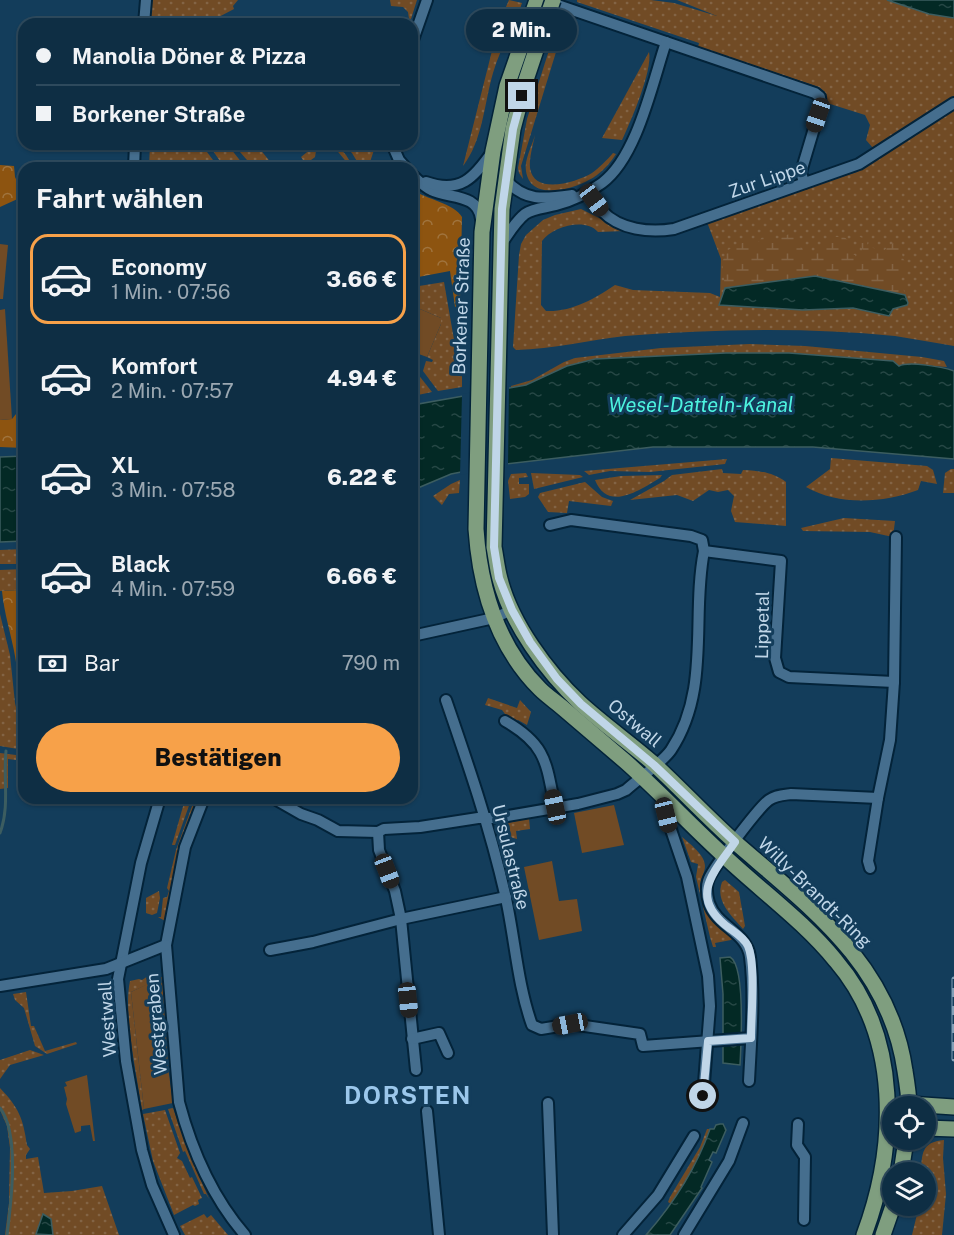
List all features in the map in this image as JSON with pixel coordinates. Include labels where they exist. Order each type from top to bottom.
[{"type":"main road","name":"Borkener Straße","points":[[512,610],[499,578],[494,547],[501,244],[505,178],[513,129],[537,24],[537,0]]},
{"type":"main road","name":"Borkener Straße","points":[[494,618],[477,551],[476,481],[482,232],[493,151],[507,86],[537,24],[553,0]]},
{"type":"main road","name":"Ostwall","points":[[512,610],[542,660],[581,704],[654,765],[735,842]]},
{"type":"main road","name":"Ostwall","points":[[494,618],[511,652],[541,690],[642,776],[724,857]]},
{"type":"main road","name":"Willy-Brandt-Ring","points":[[735,842],[818,916],[863,966],[879,991],[894,1024],[904,1061],[900,1096]]},
{"type":"main road","name":"Willy-Brandt-Ring","points":[[724,857],[823,946],[849,977],[871,1017],[878,1037],[887,1083],[892,1096]]},
{"type":"main road","points":[[936,1108],[954,1107]]},
{"type":"main road","points":[[936,1128],[954,1129]]},
{"type":"main road","name":"Willy-Brandt-Ring","points":[[864,1235],[882,1175],[885,1150]]},
{"type":"main road","points":[[883,1235],[889,1216]]},
{"type":"street","points":[[144,18],[146,0]]},
{"type":"street","points":[[418,26],[427,0]]},
{"type":"street","points":[[543,0],[809,90],[820,97],[821,105],[801,172],[804,183]]},
{"type":"street","points":[[501,244],[517,221],[528,213],[537,208],[570,201],[601,184],[615,171],[627,154],[666,42]]},
{"type":"street","name":"Zur Lippe","points":[[587,192],[603,212],[638,230],[674,229],[859,164],[954,103]]},
{"type":"street","points":[[418,178],[446,186],[462,183],[480,170],[493,151]]},
{"type":"street","points":[[505,178],[519,192],[538,198],[587,192]]},
{"type":"street","points":[[418,179],[432,191],[468,200],[476,205],[480,214],[482,232]]},
{"type":"street","points":[[284,804],[341,832],[378,831],[496,818],[617,794],[626,790],[671,751],[688,714],[696,681],[699,650],[699,590],[704,551],[702,540],[692,536],[571,520],[550,525]]},
{"type":"street","points":[[870,868],[868,861],[890,740],[894,682],[896,537]]},
{"type":"street","name":"Lippetal","points":[[704,551],[781,561],[775,658],[779,672],[789,677],[894,682]]},
{"type":"street","points":[[418,635],[494,618],[512,610]]},
{"type":"street","name":"Ursulastraße","points":[[446,700],[486,818],[506,897],[524,1004],[532,1025],[541,1029],[570,1024],[640,1035],[643,1046],[712,1040]]},
{"type":"street","points":[[505,721],[521,730],[542,752],[555,807]]},
{"type":"street","points":[[749,1081],[751,972],[748,946],[740,936],[715,915],[708,895],[710,877],[746,825],[768,801],[778,795],[878,798]]},
{"type":"street","name":"Westwall","points":[[158,804],[141,863],[118,979],[126,1061],[135,1114],[152,1185],[174,1235]]},
{"type":"street","name":"Westgraben","points":[[202,804],[185,847],[166,945],[179,1102],[201,1166],[218,1200],[245,1235]]},
{"type":"street","points":[[666,815],[687,877],[704,952],[712,1040],[703,1096]]},
{"type":"street","points":[[378,831],[379,850],[395,891],[400,919],[416,1070]]},
{"type":"street","points":[[270,950],[506,897]]},
{"type":"street","points":[[0,986],[106,969],[166,945]]},
{"type":"street","points":[[412,1039],[439,1034],[448,1053]]},
{"type":"street","points":[[712,1040],[748,1038]]},
{"type":"street","points":[[548,1103],[553,1235]]},
{"type":"street","points":[[427,1111],[439,1235]]},
{"type":"street","points":[[684,1235],[729,1161],[743,1123]]},
{"type":"street","points":[[798,1124],[797,1146],[805,1156],[804,1220]]},
{"type":"street","points":[[623,1235],[644,1214],[658,1195],[694,1136]]},
{"type":"green space","points":[[151,0],[238,0],[233,6],[234,9],[217,18],[211,16],[206,18],[149,18]]},
{"type":"green space","points":[[390,0],[417,0],[411,18],[409,18],[408,12],[403,7],[391,6]]},
{"type":"green space","points":[[509,0],[522,3],[496,64],[475,145],[463,166],[499,23]]},
{"type":"green space","points":[[577,0],[651,0],[674,3],[717,16],[677,0],[954,0],[954,96],[873,148],[866,140],[870,125],[865,115],[827,103],[825,92],[819,87],[698,47],[699,43],[577,2]]},
{"type":"green space","points":[[560,16],[565,22],[521,166],[523,179],[518,168],[527,119]]},
{"type":"green space","points":[[649,52],[648,71],[622,140],[602,138]]},
{"type":"green space","points":[[954,108],[954,346],[862,333],[760,330],[625,336],[530,349],[516,350],[513,347],[521,244],[526,235],[543,220],[581,209],[625,231],[598,232],[585,225],[577,225],[561,228],[542,241],[541,305],[546,311],[574,307],[591,300],[615,285],[633,290],[710,293],[720,297],[721,259],[707,222],[857,172]]},
{"type":"green space","points":[[535,135],[530,168],[533,177],[547,184],[567,183],[585,177],[613,153],[616,154],[605,168],[590,180],[557,190],[537,188],[530,181],[526,171],[527,158]]},
{"type":"green space","points":[[150,150],[206,150],[214,162],[149,162]]},
{"type":"green space","points":[[212,150],[232,150],[241,162],[221,162]]},
{"type":"green space","points":[[238,150],[261,150],[270,162],[249,162]]},
{"type":"green space","points":[[310,150],[317,150],[311,160],[303,160],[301,157]]},
{"type":"green space","points":[[336,150],[341,150],[346,155],[350,162],[346,162]]},
{"type":"green space","points":[[349,150],[374,150],[370,162],[357,162]]},
{"type":"green space","points":[[0,165],[14,166],[18,183],[18,199],[0,207]]},
{"type":"green space","points":[[418,192],[447,205],[462,217],[460,306],[455,307],[450,271],[418,277]]},
{"type":"green space","points":[[766,234],[777,240],[788,234],[794,234],[798,238],[800,248],[811,253],[819,250],[833,237],[844,237],[853,244],[852,255],[855,255],[857,262],[865,253],[855,235],[868,240],[867,245],[882,252],[893,243],[897,243],[903,246],[902,256],[907,264],[907,270],[897,277],[905,295],[815,276],[725,288],[722,262],[728,250],[746,241],[759,242]]},
{"type":"green space","points":[[0,244],[8,245],[3,299],[0,299]]},
{"type":"green space","points":[[444,282],[457,357],[456,367],[462,370],[462,387],[438,391],[423,371],[426,361],[432,362],[433,360],[427,357],[441,324],[441,318],[418,308],[418,286]]},
{"type":"green space","points":[[418,308],[441,318],[441,324],[427,357],[418,354]]},
{"type":"green space","points":[[5,309],[12,419],[0,420],[0,310]]},
{"type":"green space","points":[[750,344],[805,346],[922,357],[944,361],[947,367],[904,364],[899,366],[893,361],[789,353],[726,353],[595,359],[567,366],[526,385],[511,389],[511,386],[532,380],[575,358],[661,348]]},
{"type":"green space","points":[[418,374],[432,392],[418,395]]},
{"type":"green space","points":[[18,412],[18,448],[0,447],[0,420],[12,419]]},
{"type":"green space","points":[[831,458],[927,466],[933,470],[937,484],[921,481],[918,490],[876,500],[847,500],[806,487],[830,469]]},
{"type":"green space","points":[[727,459],[725,464],[650,472],[610,471],[589,475],[584,471]]},
{"type":"green space","points":[[722,469],[723,473],[741,474],[743,470],[766,473],[786,482],[786,526],[735,522],[731,511],[734,496],[728,490],[718,492],[709,490],[693,501],[677,495],[630,500],[672,475]]},
{"type":"green space","points":[[954,469],[954,493],[943,493],[945,473]]},
{"type":"green space","points":[[526,473],[528,477],[519,478],[519,484],[529,484],[529,494],[525,497],[510,499],[508,481],[511,474]]},
{"type":"green space","points":[[531,473],[580,475],[583,477],[534,489]]},
{"type":"green space","points":[[662,475],[635,492],[616,497],[601,490],[595,480],[621,476]]},
{"type":"green space","points":[[460,480],[459,493],[449,494],[442,505],[433,496],[451,484]]},
{"type":"green space","points":[[585,482],[602,497],[613,501],[611,506],[569,501],[567,513],[548,512],[538,497],[540,493]]},
{"type":"green space","points":[[844,518],[895,521],[893,537],[870,532],[803,531],[801,528]]},
{"type":"green space","points":[[18,549],[18,564],[0,564],[0,550]]},
{"type":"green space","points":[[18,569],[18,590],[0,591],[0,570]]},
{"type":"green space","points":[[18,590],[18,681],[15,656],[2,591]]},
{"type":"green space","points":[[0,614],[10,655],[18,716],[18,749],[0,746]]},
{"type":"green space","points":[[488,698],[517,708],[520,700],[531,712],[527,725],[518,720],[514,722],[502,710],[485,705]]},
{"type":"green space","points":[[0,753],[18,755],[18,760],[8,759],[8,788],[0,789]]},
{"type":"green space","points":[[184,804],[190,804],[175,845],[172,845]]},
{"type":"green space","points":[[193,804],[197,804],[165,921],[158,917],[161,917],[163,898],[167,897],[169,891],[167,888],[176,850]]},
{"type":"green space","points":[[614,805],[624,845],[582,853],[574,813]]},
{"type":"green space","points":[[529,818],[530,829],[516,831],[517,839],[502,835],[499,825]]},
{"type":"green space","points":[[682,837],[703,858],[705,868],[700,894],[705,909],[714,922],[733,938],[715,943],[716,947],[713,947],[710,937],[696,877],[698,864],[691,862]]},
{"type":"green space","points":[[552,861],[559,901],[577,899],[582,931],[539,940],[524,867]]},
{"type":"green space","points":[[725,880],[739,892],[745,926],[743,929],[722,902],[720,889]]},
{"type":"green space","points":[[159,891],[157,913],[152,915],[146,913],[146,898]]},
{"type":"green space","points":[[148,976],[153,982],[131,992],[144,1109],[142,1110],[132,1045],[128,994],[130,981],[142,980]]},
{"type":"green space","points":[[164,976],[168,1067],[173,1103],[144,1109],[131,992]]},
{"type":"green space","points":[[26,992],[31,1026],[34,1026],[45,1051],[76,1042],[77,1044],[47,1054],[35,1046],[24,1008],[15,1000],[13,994]]},
{"type":"green space","points":[[30,1050],[44,1055],[10,1065],[0,1079],[0,1060]]},
{"type":"green space","points":[[87,1075],[95,1141],[93,1141],[90,1125],[81,1126],[81,1131],[75,1133],[66,1104],[64,1087],[67,1086],[65,1082]]},
{"type":"green space","points":[[0,1088],[12,1102],[22,1120],[27,1145],[30,1149],[26,1159],[38,1157],[44,1193],[102,1186],[119,1235],[5,1235],[9,1203],[10,1148],[7,1126],[0,1110]]},
{"type":"green space","points":[[173,1108],[209,1199],[204,1194],[185,1151],[183,1152],[168,1109]]},
{"type":"green space","points":[[165,1110],[180,1153],[177,1158],[182,1161],[190,1178],[192,1177],[202,1198],[198,1200],[199,1204],[174,1215],[153,1161],[143,1114]]},
{"type":"green space","points":[[707,1129],[710,1129],[694,1169],[671,1204],[668,1202],[670,1197],[700,1147]]},
{"type":"green space","points":[[944,1140],[946,1194],[942,1235],[912,1235],[917,1216],[936,1216],[936,1162],[922,1162],[924,1150],[936,1150],[936,1141]]},
{"type":"green space","points":[[204,1214],[207,1218],[211,1215],[228,1235],[185,1235],[180,1226]]},
{"type":"water","points":[[887,0],[954,0],[954,18],[929,14]]},
{"type":"water","points":[[815,276],[905,295],[908,303],[893,309],[889,316],[853,308],[803,310],[719,305],[725,288]]},
{"type":"water","name":"Wesel-Datteln-Kanal","points":[[726,353],[789,353],[893,361],[899,366],[918,364],[954,371],[954,459],[813,447],[653,447],[497,465],[451,474],[418,488],[418,404],[526,385],[567,366],[595,359]]},
{"type":"water","points":[[18,456],[18,541],[0,542],[0,457]]},
{"type":"water","points":[[730,957],[735,963],[740,990],[740,1065],[723,1063],[723,994],[720,958]]},
{"type":"water","points":[[723,1124],[726,1130],[716,1153],[713,1152],[709,1160],[712,1162],[702,1188],[670,1235],[646,1235],[666,1211],[683,1185],[710,1129]]},
{"type":"water","points":[[43,1214],[51,1219],[53,1235],[36,1234]]},
{"type":"pier","points":[[509,386],[508,467],[460,475],[462,394]]},
{"type":"waterway","points":[[0,833],[6,803],[6,751]]},
{"type":"waterway","points":[[0,1108],[6,1119],[12,1151],[12,1188],[7,1235]]},
{"type":"railway","points":[[954,979],[954,1059]]},
{"type":"district","name":"DORSTEN","points":[[408,1095]]},
{"type":"route","points":[[522,96],[513,129],[502,209],[494,547],[499,578],[512,610],[530,642],[557,679],[581,704],[654,765],[735,842],[710,877],[707,889],[708,901],[715,915],[740,936],[748,946],[752,990],[751,1038],[708,1041],[703,1096]]}]
